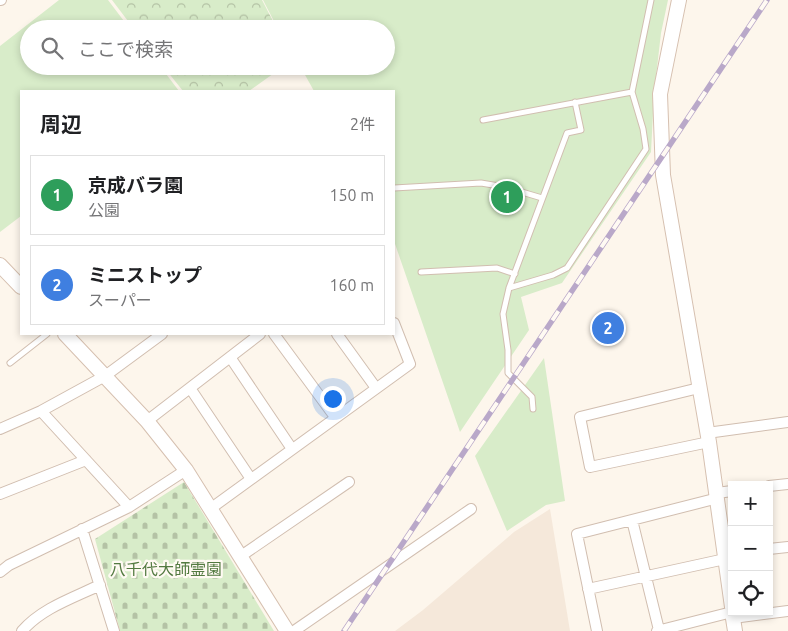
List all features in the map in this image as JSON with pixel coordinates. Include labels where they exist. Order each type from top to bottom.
[{"type":"street","points":[[679,0],[660,94],[663,175],[727,555],[733,617]]},
{"type":"street","points":[[0,265],[20,286]]},
{"type":"street","points":[[210,509],[410,364],[395,326]]},
{"type":"street","points":[[66,335],[147,421],[186,470],[288,631]]},
{"type":"street","points":[[0,429],[41,411],[105,376],[161,335]]},
{"type":"street","points":[[147,421],[259,335]]},
{"type":"street","points":[[275,335],[335,417]]},
{"type":"street","points":[[338,335],[376,388]]},
{"type":"street","points":[[230,357],[292,448]]},
{"type":"street","points":[[190,388],[251,479]]},
{"type":"street","points":[[700,388],[580,417],[590,467],[708,438],[788,422]]},
{"type":"street","points":[[41,411],[129,506]]},
{"type":"street","points":[[0,494],[86,460]]},
{"type":"street","points":[[0,572],[9,565],[129,506],[186,470]]},
{"type":"street","points":[[241,556],[348,482]]},
{"type":"street","points":[[773,486],[788,484]]},
{"type":"street","points":[[596,631],[577,534],[728,492]]},
{"type":"street","points":[[294,631],[471,509]]},
{"type":"street","points":[[632,520],[658,631],[733,617],[788,611]]},
{"type":"street","points":[[82,529],[114,631]]},
{"type":"street","points":[[773,549],[788,547]]},
{"type":"street","points":[[588,589],[727,555]]},
{"type":"street","points":[[22,631],[31,620],[51,608],[100,585]]},
{"type":"lane","points":[[509,288],[553,275],[567,268],[646,149],[643,129],[632,92],[651,0]]},
{"type":"lane","points":[[483,120],[632,92]]},
{"type":"lane","points":[[533,409],[532,397],[508,373],[508,350],[503,314],[509,288],[567,133],[580,130],[575,102]]},
{"type":"lane","points":[[395,188],[481,183],[505,187],[542,198]]},
{"type":"lane","points":[[421,272],[497,268],[515,274]]},
{"type":"lane","points":[[10,363],[46,335]]},
{"type":"shaded area","points":[[550,509],[570,631],[395,631],[423,610],[514,532]]},
{"type":"green space","points":[[59,0],[108,0],[123,20],[33,20]]},
{"type":"green space","points":[[112,0],[262,0],[272,20],[127,20]]},
{"type":"green space","points":[[263,0],[668,0],[661,33],[654,94],[651,152],[562,283],[521,297],[529,330],[460,432],[395,244],[395,90],[313,90],[305,75],[395,75],[395,20],[273,20]]},
{"type":"green space","points":[[20,30],[20,75],[167,75],[178,90],[20,90],[20,217],[0,232],[0,46]]},
{"type":"green space","points":[[170,75],[271,75],[250,90],[182,90]]},
{"type":"green space","points":[[544,358],[565,501],[546,505],[507,531],[475,456]]},
{"type":"green space","name":"八千代大師霊園","points":[[184,482],[274,631],[120,631],[95,539]]},
{"type":"railway","points":[[344,631],[767,0]]},
{"type":"place","name":"京成バラ園","points":[[507,197]]},
{"type":"place","name":"ミニストップ","points":[[608,328]]}]
